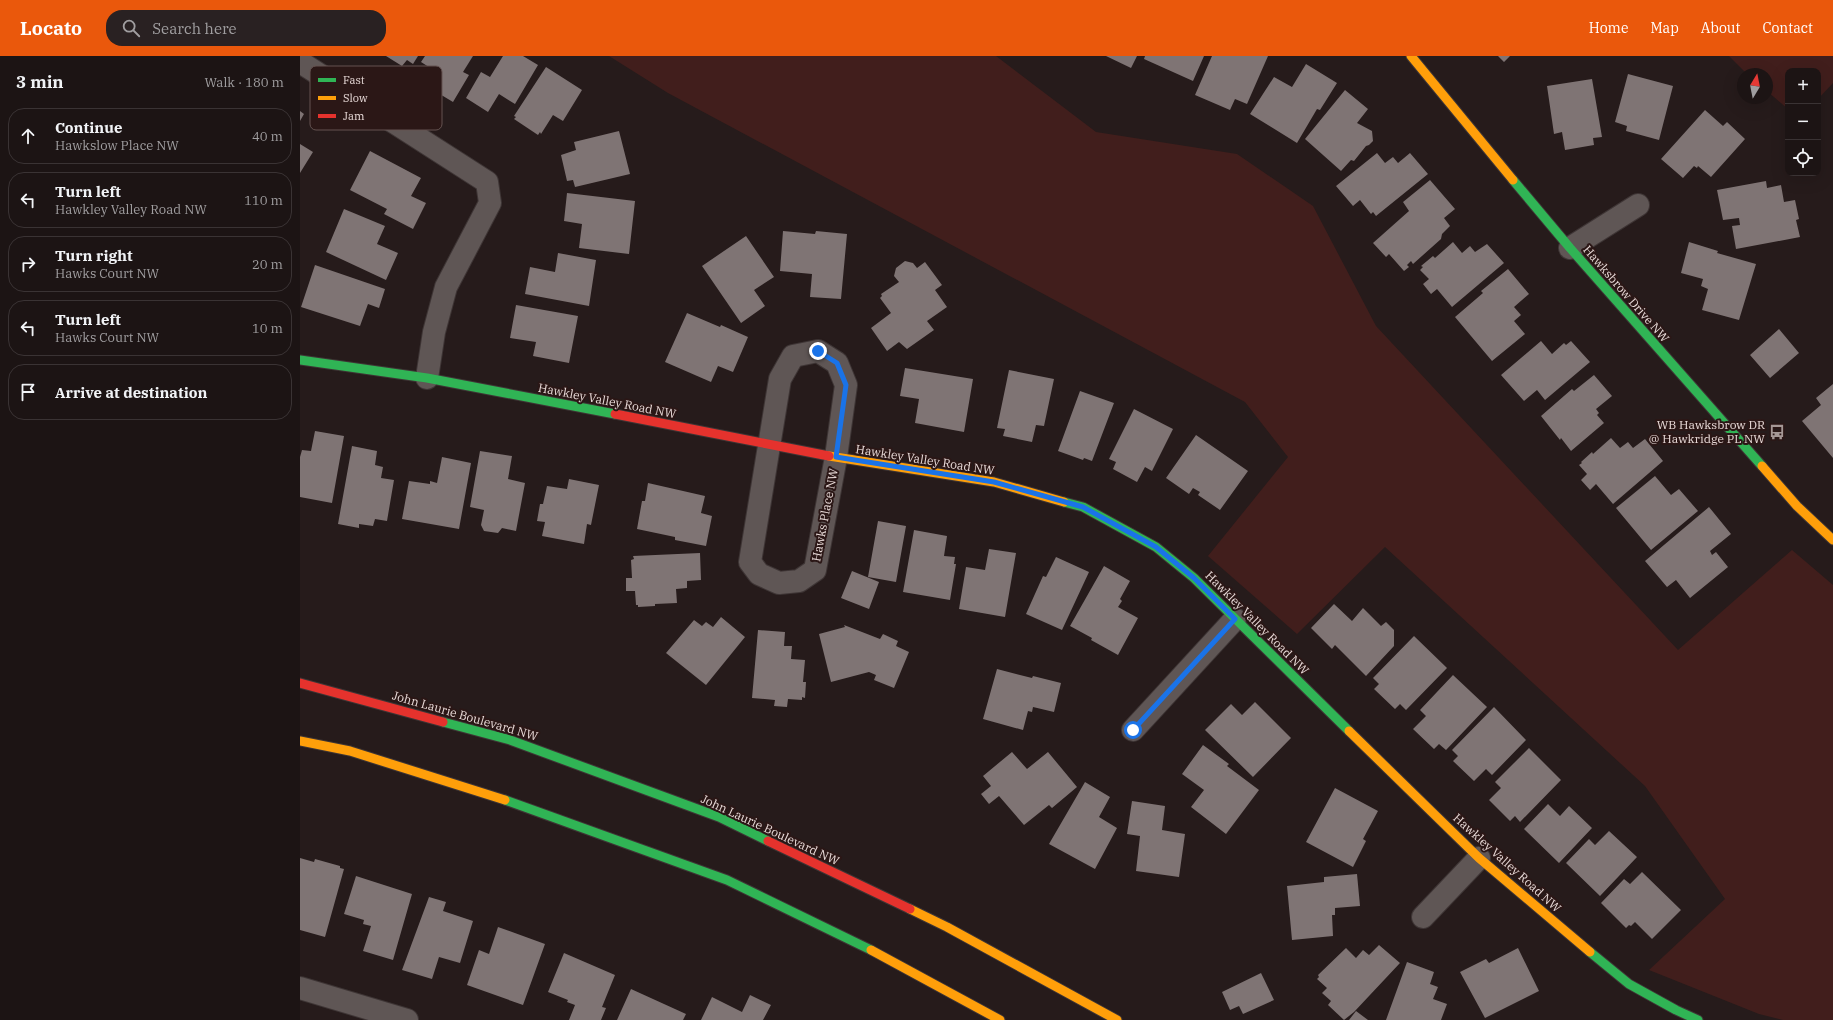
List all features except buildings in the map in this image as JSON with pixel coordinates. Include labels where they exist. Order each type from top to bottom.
[{"type":"street","name":"Hawksbrow Drive NW","points":[[1411,56],[1570,248],[1797,506],[1833,540]]},
{"type":"street","points":[[300,62],[310,68]]},
{"type":"street","points":[[406,130],[487,182],[490,203],[446,287],[434,332],[427,378]]},
{"type":"street","points":[[1570,248],[1638,205]]},
{"type":"street","name":"Hawks Place NW","points":[[818,351],[837,363],[846,385],[836,457],[815,570],[799,581],[779,583],[760,574],[750,562],[768,444],[780,379],[793,356],[818,351]]},
{"type":"street","name":"Hawkley Valley Road NW","points":[[300,360],[427,378],[836,457],[994,482],[1083,507],[1156,547],[1194,578],[1479,858],[1629,984],[1676,1010],[1698,1020]]},
{"type":"street","points":[[1133,730],[1235,619]]},
{"type":"street","name":"John Laurie Boulevard NW","points":[[300,683],[510,740],[720,817],[947,928],[1117,1020]]},
{"type":"street","points":[[300,740],[350,751],[528,807],[727,880],[893,961],[1000,1020]]},
{"type":"street","points":[[1423,917],[1479,858]]},
{"type":"street","points":[[300,988],[407,1020]]},
{"type":"shaded area","points":[[609,56],[996,56],[1096,132],[1237,154],[1313,206],[1376,326],[1678,650],[1792,550],[1833,585],[1833,1020],[1783,1020],[1759,1014],[1649,970],[1725,899],[1645,786],[1385,547],[1297,634],[1208,556],[1288,457],[1245,402],[668,93]]},
{"type":"shaded area","points":[[1729,56],[1833,56],[1833,83],[1821,96],[1821,68],[1785,68],[1785,106],[1773,96],[1773,68],[1741,68]]},
{"type":"traffic: fast","points":[[1513,180],[1570,248],[1762,466]]},
{"type":"traffic: fast","points":[[300,360],[427,378],[615,414]]},
{"type":"traffic: fast","points":[[1064,502],[1083,507],[1156,547],[1194,578],[1349,731]]},
{"type":"traffic: fast","points":[[443,722],[510,740],[719,817],[768,841]]},
{"type":"traffic: fast","points":[[505,800],[727,880],[871,950]]},
{"type":"traffic: fast","points":[[1590,952],[1629,984],[1676,1010],[1698,1020]]},
{"type":"traffic: slow","points":[[1411,56],[1513,180]]},
{"type":"traffic: slow","points":[[829,456],[994,482],[1064,502]]},
{"type":"traffic: slow","points":[[1762,466],[1797,506],[1833,540]]},
{"type":"traffic: slow","points":[[1349,731],[1479,858],[1590,952]]},
{"type":"traffic: slow","points":[[300,741],[350,751],[505,800]]},
{"type":"traffic: slow","points":[[910,909],[947,927],[1117,1020]]},
{"type":"traffic: slow","points":[[871,950],[1000,1020]]},
{"type":"traffic: jam","points":[[615,414],[829,456]]},
{"type":"traffic: jam","points":[[300,683],[443,722]]},
{"type":"traffic: jam","points":[[768,841],[910,909]]},
{"type":"place","name":"WB Hawksbrow DR @ Hawkridge PL NW","points":[[1777,432]]},
{"type":"route","points":[[818,351],[837,363],[846,385],[836,457],[994,482],[1083,507],[1156,547],[1194,578],[1235,619],[1133,730]]}]
